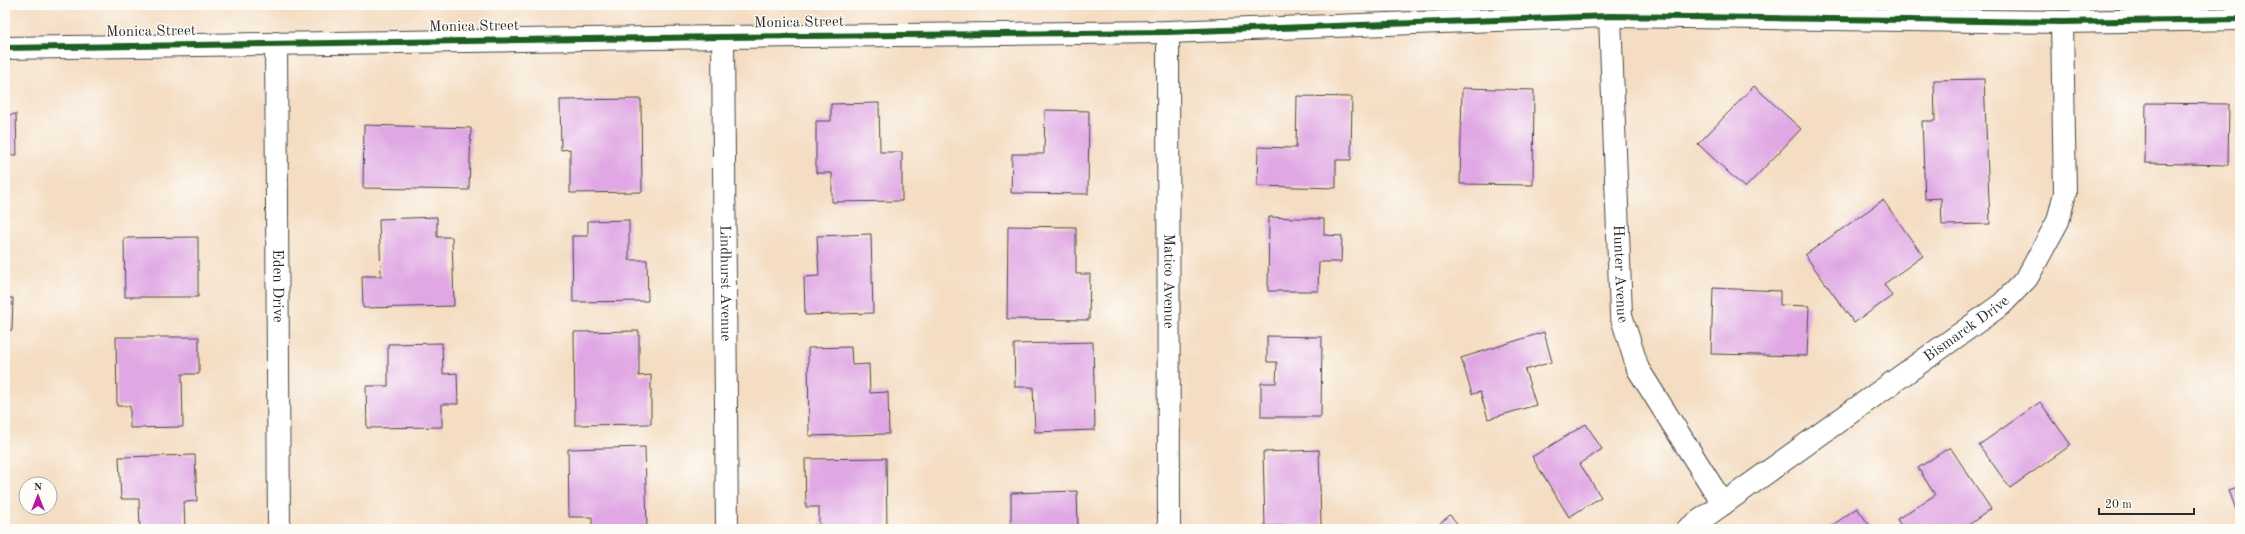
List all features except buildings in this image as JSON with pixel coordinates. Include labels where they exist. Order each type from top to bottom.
[{"type":"street","name":"Monica Street","points":[[5,48],[1168,32],[1610,16],[2062,22],[2240,19]]},
{"type":"street","name":"Hunter Avenue","points":[[1610,16],[1621,315],[1638,369],[1723,504]]},
{"type":"street","name":"Bismarck Drive","points":[[1688,529],[2002,304],[2027,278],[2058,221],[2065,193],[2062,22]]},
{"type":"street","name":"Matico Avenue","points":[[1168,32],[1169,529]]},
{"type":"street","name":"Lindhurst Avenue","points":[[723,37],[727,529]]},
{"type":"street","name":"Eden Drive","points":[[276,44],[279,529]]},
{"type":"cycle path","points":[[5,48],[1168,32],[1610,16],[2062,22],[2240,19]]}]
